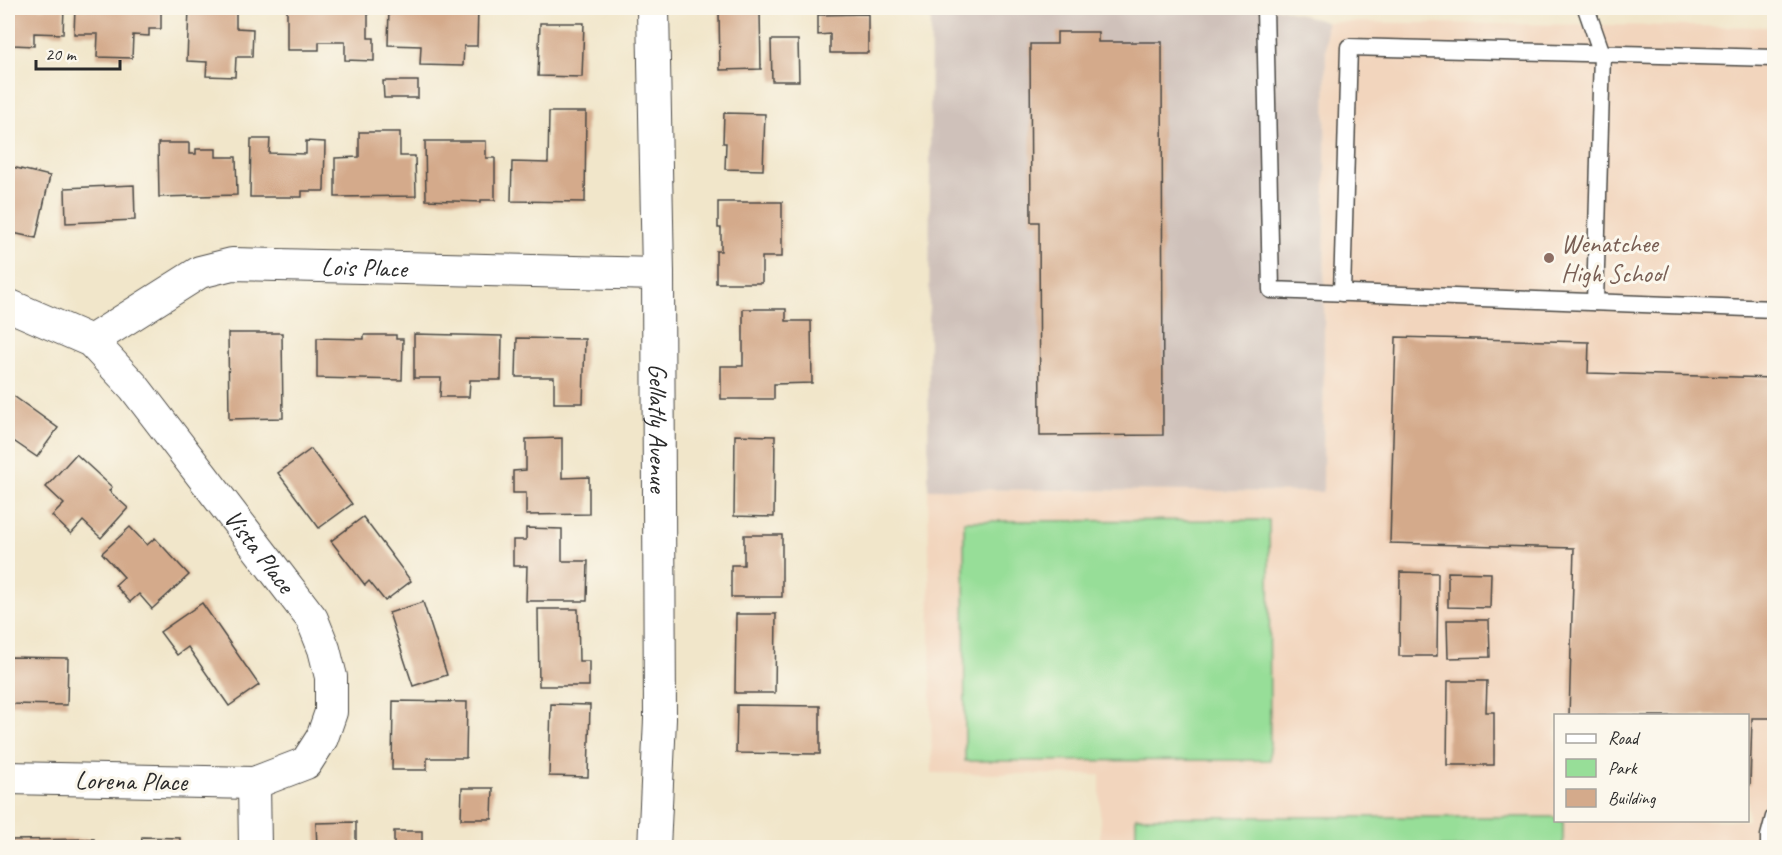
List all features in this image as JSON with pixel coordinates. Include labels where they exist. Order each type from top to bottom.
[{"type":"street","name":"Gellatly Avenue","points":[[652,8],[658,274],[660,719],[654,848]]},
{"type":"street","name":"Lois Place","points":[[91,341],[200,272],[232,264],[658,274]]},
{"type":"street","name":"Vista Place","points":[[8,305],[91,341],[134,387],[312,619],[324,649],[331,677],[331,712],[322,738],[306,763],[254,783]]},
{"type":"street","name":"Lorena Place","points":[[8,778],[254,783]]},
{"type":"street","points":[[254,783],[255,848]]},
{"type":"lane","points":[[1265,8],[1271,290],[1774,309]]},
{"type":"lane","points":[[1586,8],[1602,54],[1595,302]]},
{"type":"lane","points":[[1342,292],[1349,47],[1774,58]]},
{"type":"lane","points":[[1769,848],[1769,836],[1774,817]]},
{"type":"shaded area","points":[[931,8],[1281,8],[1326,22],[1323,492],[928,489]]},
{"type":"shaded area","name":"Wenatchee High School","points":[[1326,22],[1774,27],[1774,847],[1100,847],[1100,775],[932,773],[928,489],[1323,492]]},
{"type":"green space","points":[[1269,520],[1270,760],[965,761],[964,521]]},
{"type":"green space","points":[[1136,817],[1554,817],[1554,822],[1563,822],[1563,847],[1136,847]]},
{"type":"building","points":[[8,8],[64,8],[63,34],[34,33],[34,46],[13,45],[13,32],[8,32]]},
{"type":"building","points":[[75,8],[161,8],[161,29],[149,29],[149,36],[133,35],[132,58],[97,57],[98,34],[74,34]]},
{"type":"building","points":[[189,8],[236,8],[236,28],[253,29],[252,57],[236,57],[235,77],[206,76],[207,62],[187,61]]},
{"type":"building","points":[[287,8],[368,8],[368,38],[374,38],[374,61],[345,60],[345,42],[319,42],[319,50],[287,50]]},
{"type":"building","points":[[389,8],[478,8],[477,46],[464,46],[463,66],[420,65],[421,46],[388,45]]},
{"type":"building","points":[[760,11],[761,69],[720,70],[719,12]]},
{"type":"building","points":[[868,14],[868,53],[830,53],[830,34],[818,35],[818,15]]},
{"type":"building","points":[[540,23],[584,23],[582,77],[538,76]]},
{"type":"building","points":[[1057,32],[1098,32],[1098,42],[1162,42],[1163,435],[1040,436],[1039,222],[1031,222],[1030,44],[1057,44]]},
{"type":"building","points":[[771,40],[798,40],[799,81],[772,81]]},
{"type":"building","points":[[383,81],[418,81],[418,98],[384,98]]},
{"type":"building","points":[[549,112],[586,112],[585,202],[511,201],[512,162],[548,163]]},
{"type":"building","points":[[724,113],[765,114],[763,170],[725,169]]},
{"type":"building","points":[[359,132],[400,132],[400,156],[415,156],[416,196],[335,197],[335,158],[359,157]]},
{"type":"building","points":[[251,139],[270,139],[269,153],[306,154],[306,141],[325,142],[324,191],[302,191],[302,197],[250,197]]},
{"type":"building","points":[[425,141],[486,141],[486,158],[495,158],[495,200],[481,200],[481,202],[426,200]]},
{"type":"building","points":[[158,143],[189,143],[189,154],[196,154],[196,149],[216,149],[216,157],[236,157],[237,195],[159,197]]},
{"type":"building","points":[[8,166],[50,176],[36,238],[8,232]]},
{"type":"building","points":[[134,185],[135,220],[66,223],[65,188]]},
{"type":"building","points":[[718,202],[782,202],[782,257],[762,257],[762,283],[716,283],[716,251],[721,251]]},
{"type":"building","points":[[743,309],[786,309],[786,321],[811,321],[812,383],[774,384],[774,399],[721,399],[721,366],[743,366]]},
{"type":"building","points":[[228,333],[282,333],[283,418],[229,419]]},
{"type":"building","points":[[414,334],[502,336],[501,380],[470,380],[469,397],[440,397],[441,378],[414,378]]},
{"type":"building","points":[[364,335],[396,335],[396,339],[403,339],[402,380],[317,378],[317,338],[364,339]]},
{"type":"building","name":"Wenatchee High School","points":[[1396,337],[1589,342],[1588,373],[1774,378],[1774,718],[1752,718],[1750,785],[1749,714],[1569,714],[1574,548],[1390,543]]},
{"type":"building","points":[[517,338],[585,339],[583,403],[554,403],[554,377],[516,377]]},
{"type":"building","points":[[8,392],[58,428],[37,457],[12,440],[8,446]]},
{"type":"building","points":[[735,435],[775,436],[774,517],[734,516]]},
{"type":"building","points":[[562,438],[562,478],[589,477],[589,514],[526,515],[526,493],[513,493],[513,471],[526,470],[526,439]]},
{"type":"building","points":[[311,449],[352,504],[319,528],[278,473]]},
{"type":"building","points":[[76,454],[112,487],[109,491],[128,508],[101,538],[83,521],[71,534],[52,516],[64,504],[46,487]]},
{"type":"building","points":[[363,517],[411,581],[385,601],[369,581],[365,585],[331,541]]},
{"type":"building","points":[[130,527],[147,545],[155,538],[189,575],[152,609],[139,594],[130,602],[115,585],[124,577],[102,553]]},
{"type":"building","points":[[526,528],[562,529],[562,561],[588,561],[587,601],[526,601],[527,566],[513,566],[513,540],[526,540]]},
{"type":"building","points":[[744,535],[782,535],[782,597],[731,597],[731,565],[744,565]]},
{"type":"building","points":[[1400,572],[1438,573],[1437,656],[1399,656]]},
{"type":"building","points":[[1448,572],[1491,573],[1490,608],[1448,607]]},
{"type":"building","points":[[423,602],[447,675],[413,686],[389,613]]},
{"type":"building","points":[[202,603],[259,685],[229,706],[188,647],[177,655],[160,632]]},
{"type":"building","points":[[538,609],[578,609],[579,661],[589,661],[589,686],[539,686]]},
{"type":"building","points":[[736,614],[776,614],[775,693],[735,693]]},
{"type":"building","points":[[1447,620],[1489,620],[1490,657],[1448,658]]},
{"type":"building","points":[[8,657],[68,658],[67,705],[8,704]]},
{"type":"building","points":[[1448,681],[1487,681],[1486,712],[1494,712],[1494,765],[1447,765]]},
{"type":"building","points":[[393,701],[467,702],[466,758],[427,758],[427,770],[392,770]]},
{"type":"building","points":[[551,704],[590,705],[588,777],[549,776]]},
{"type":"building","points":[[737,705],[820,706],[820,754],[736,753]]},
{"type":"building","points":[[462,788],[493,788],[492,819],[461,819]]},
{"type":"building","points":[[356,822],[356,848],[317,848],[316,823]]},
{"type":"building","points":[[394,831],[422,831],[422,848],[394,848]]},
{"type":"building","points":[[142,837],[180,838],[180,848],[141,848]]},
{"type":"building","points":[[94,839],[94,848],[8,848],[8,840]]},
{"type":"place","name":"Wenatchee High School","points":[[1549,258]]}]
